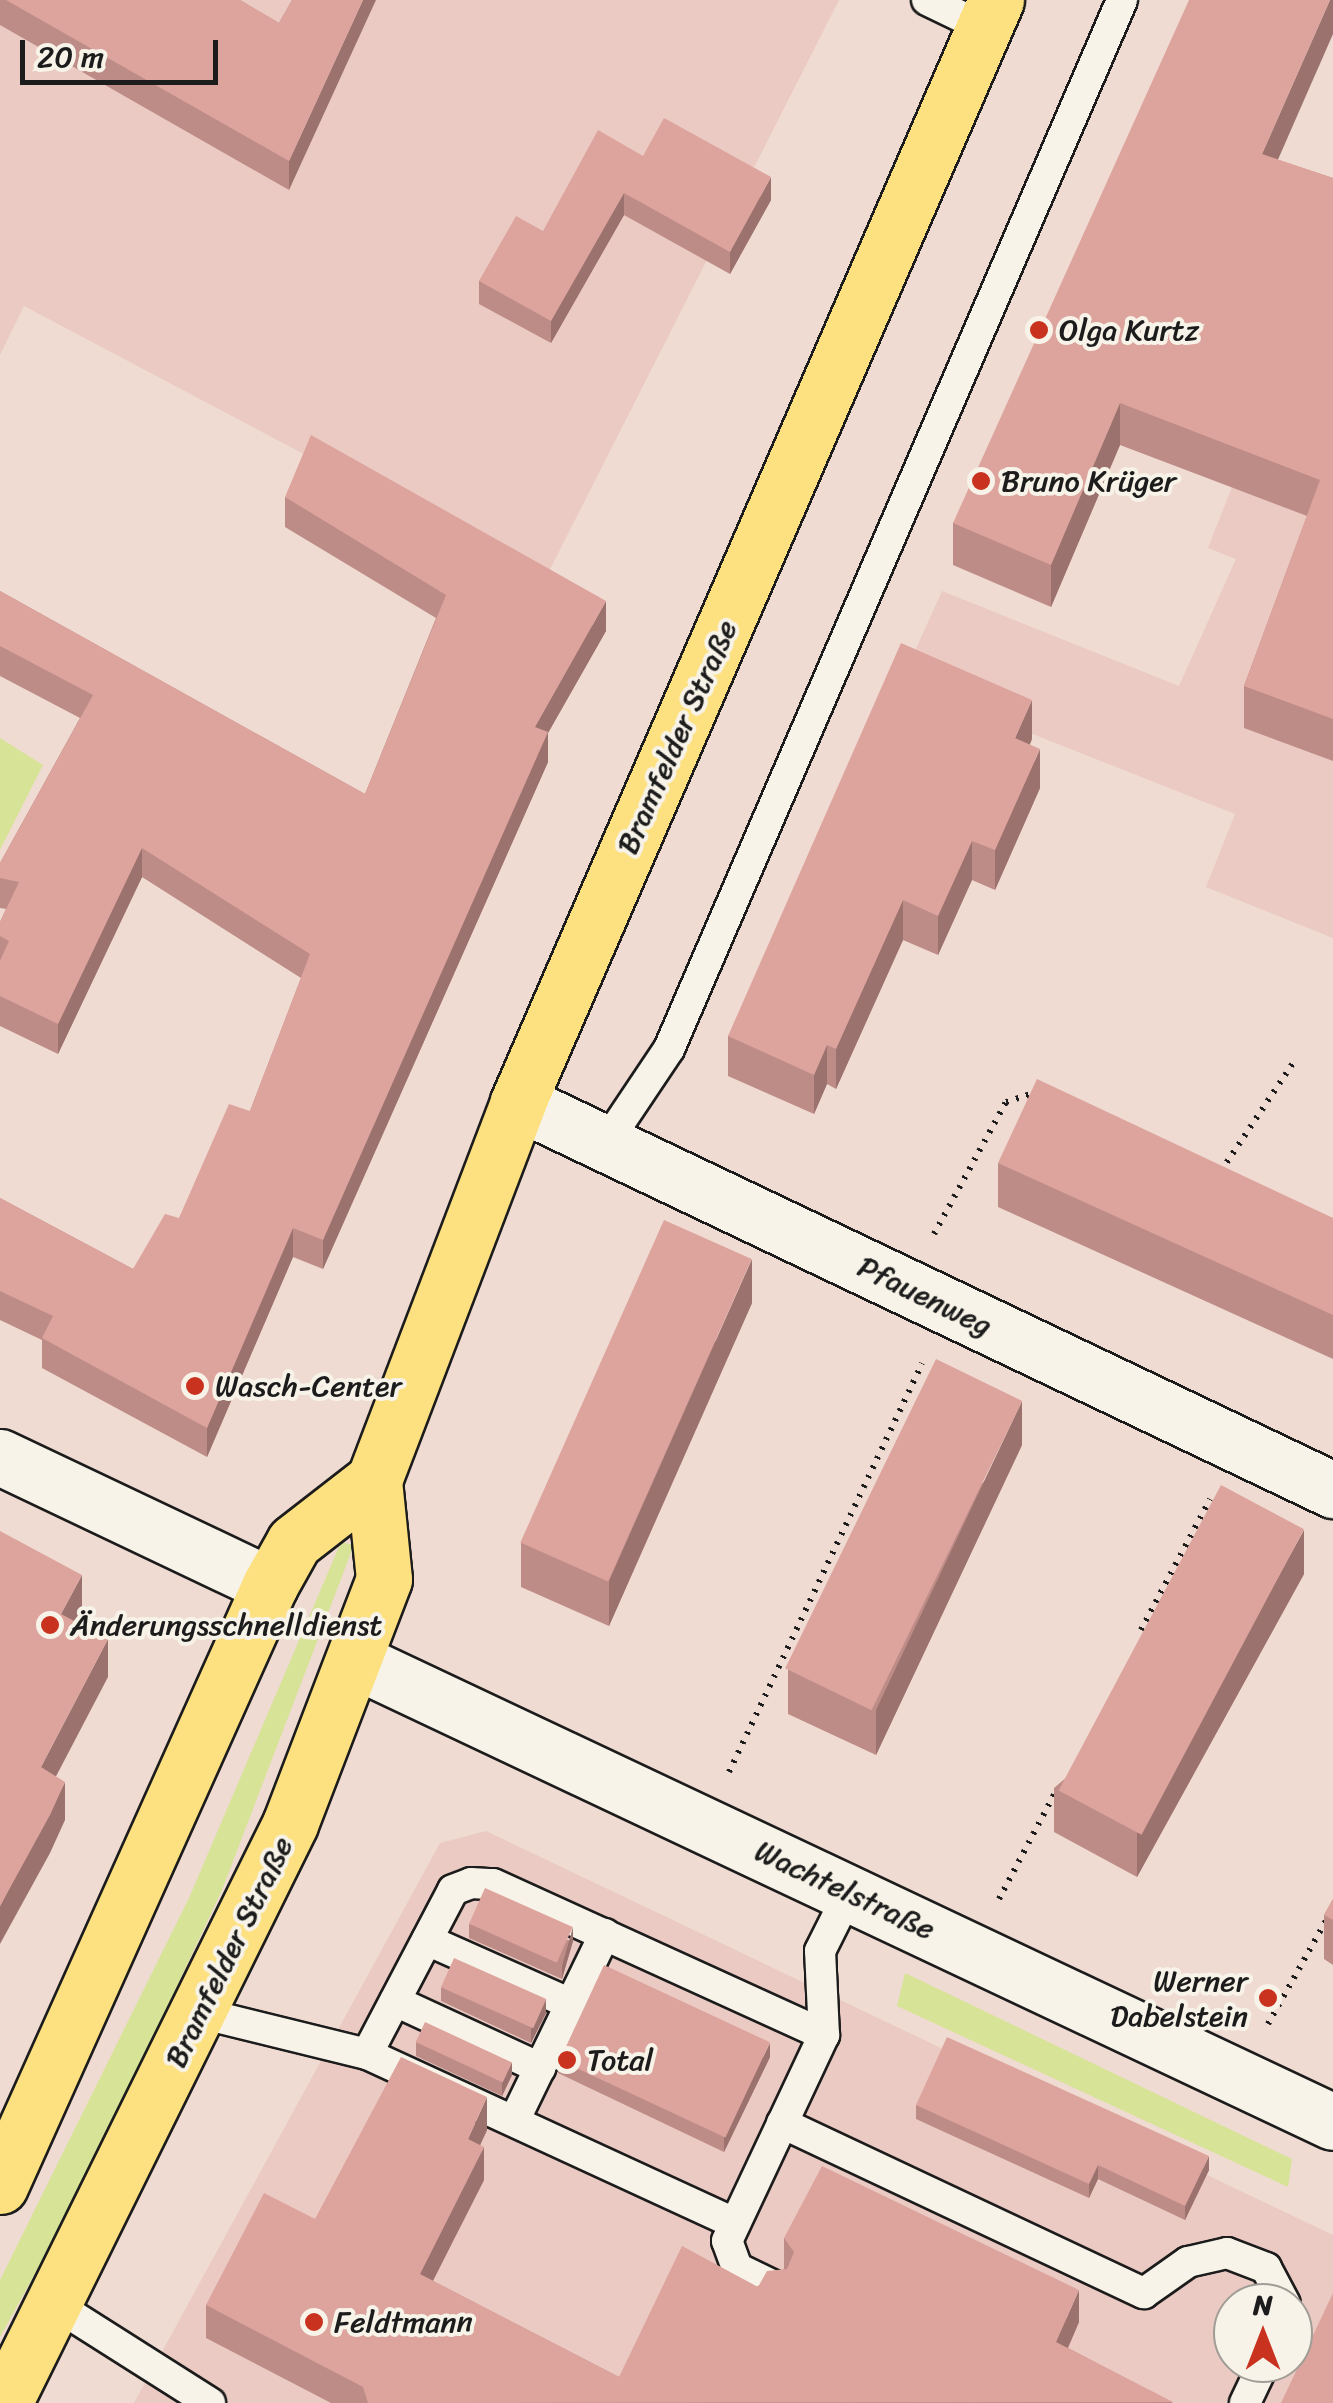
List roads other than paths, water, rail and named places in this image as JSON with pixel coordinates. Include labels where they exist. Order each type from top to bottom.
[{"type":"main road","name":"Bramfelder Straße","points":[[4,2403],[200,2013],[356,1661],[384,1579],[374,1480],[518,1102],[989,14]]},
{"type":"main road","points":[[0,2186],[270,1585],[294,1542],[374,1480]]},
{"type":"street","name":"Pfauenweg","points":[[518,1102],[608,1140],[1333,1490]]},
{"type":"street","points":[[0,1456],[270,1585]]},
{"type":"street","name":"Wachtelstraße","points":[[356,1661],[1333,2122]]},
{"type":"lane","points":[[927,0],[989,14]]},
{"type":"lane","points":[[608,1140],[669,1050],[1122,0]]},
{"type":"lane","points":[[366,2054],[453,1890],[471,1883],[494,1884],[824,2035]]},
{"type":"lane","points":[[776,2287],[726,2256],[736,2223],[824,2035],[820,1950],[849,1892]]},
{"type":"lane","points":[[514,2121],[605,1934]]},
{"type":"lane","points":[[427,1940],[571,2004]]},
{"type":"lane","points":[[394,2001],[540,2068]]},
{"type":"lane","points":[[200,2013],[366,2054],[736,2223]]},
{"type":"lane","points":[[782,2123],[1144,2293],[1188,2262],[1227,2254],[1266,2268],[1274,2283]]},
{"type":"lane","points":[[54,2304],[210,2403]]},
{"type":"place","name":"Olga Kurtz","points":[[1039,330]]},
{"type":"place","name":"Bruno Krüger","points":[[981,481]]},
{"type":"place","name":"Wasch-Center","points":[[195,1386]]},
{"type":"place","name":"Änderungsschnelldienst","points":[[50,1625]]},
{"type":"place","name":"Werner Dabelstein","points":[[1268,1998]]},
{"type":"place","name":"Total","points":[[567,2060]]},
{"type":"place","name":"Feldtmann","points":[[314,2322]]}]
